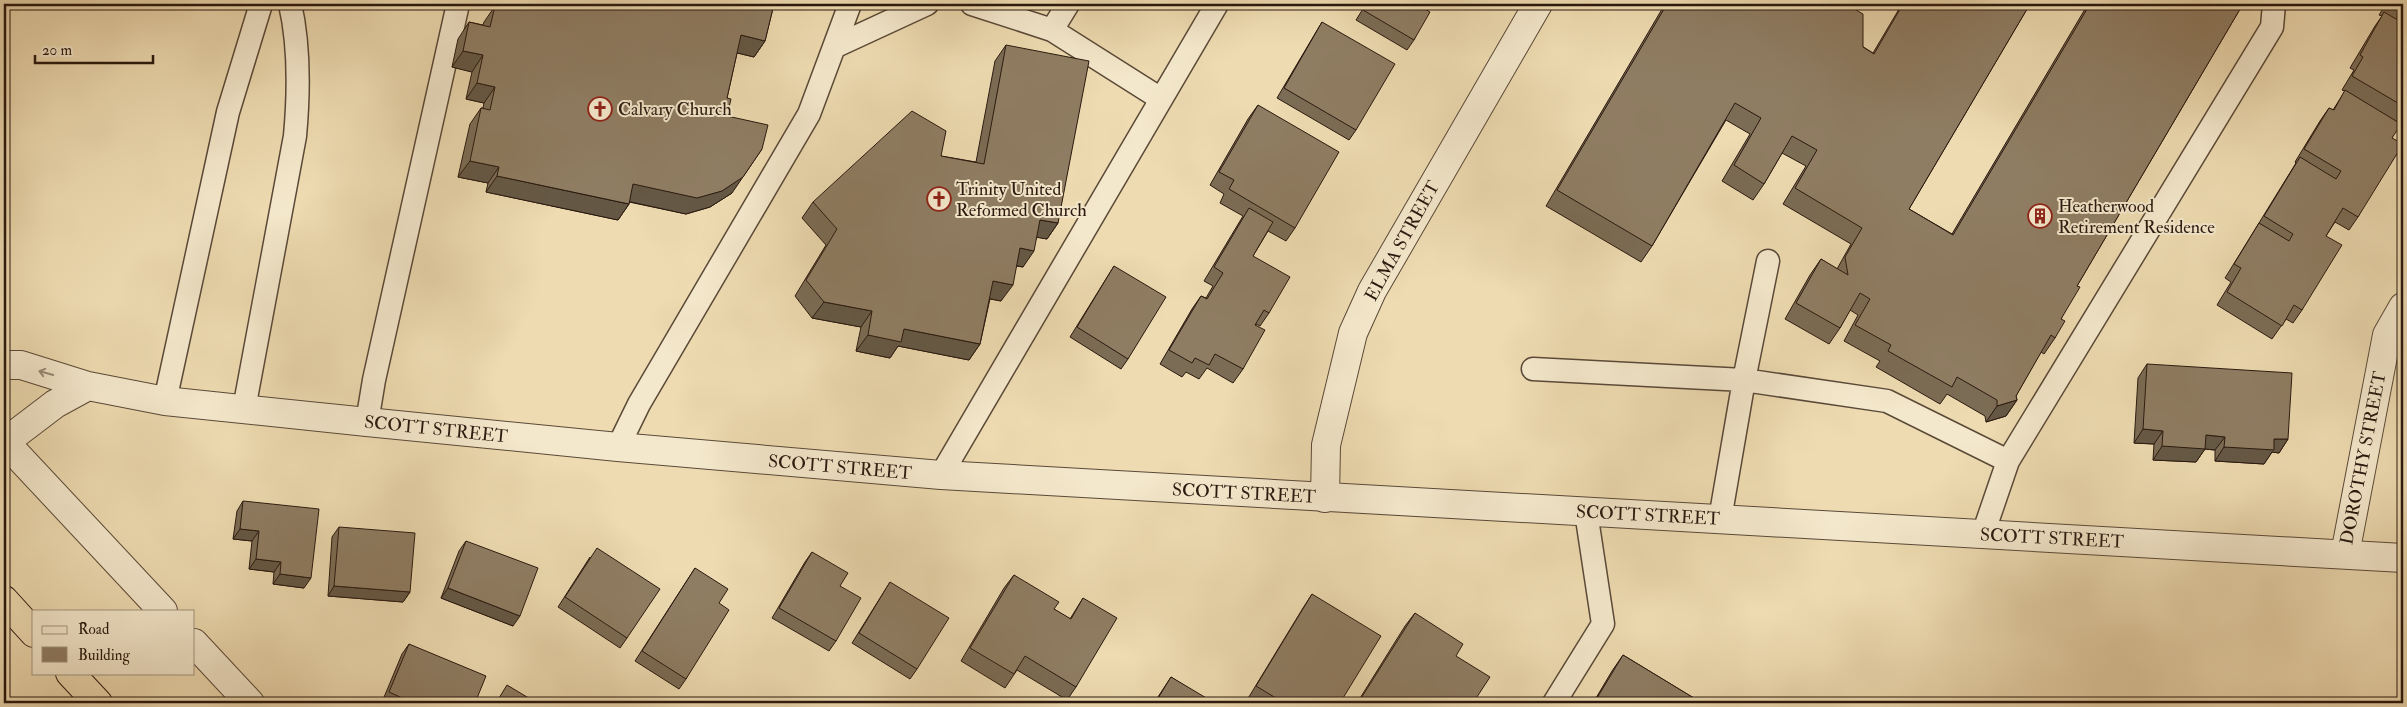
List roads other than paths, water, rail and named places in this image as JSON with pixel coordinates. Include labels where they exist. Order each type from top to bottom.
[{"type":"highway","points":[[4,600],[32,631]]},
{"type":"highway","points":[[71,674],[98,703]]},
{"type":"street","name":"ELMA STREET","points":[[1325,498],[1326,445],[1353,333],[1372,291],[1538,4]]},
{"type":"street","name":"DOROTHY STREET","points":[[2345,554],[2387,335],[2403,307]]},
{"type":"street","name":"SCOTT STREET","points":[[4,365],[21,365],[88,386],[165,401],[618,447],[941,475],[2403,558]]},
{"type":"street","points":[[88,386],[55,404],[4,441],[162,610]]},
{"type":"street","points":[[195,645],[250,703]]},
{"type":"lane","points":[[165,401],[228,112],[261,4]]},
{"type":"lane","points":[[244,409],[295,136],[299,94],[297,49],[290,4]]},
{"type":"lane","points":[[367,422],[374,380],[458,4]]},
{"type":"lane","points":[[618,447],[639,404],[809,114],[850,4]]},
{"type":"lane","points":[[834,47],[927,4]]},
{"type":"lane","points":[[972,4],[1052,30],[1161,99]]},
{"type":"lane","points":[[1052,30],[1068,4]]},
{"type":"lane","points":[[941,475],[1217,4]]},
{"type":"lane","points":[[1983,534],[2008,461],[2272,27],[2274,4]]},
{"type":"lane","points":[[1720,519],[1744,380],[1768,260]]},
{"type":"lane","points":[[1533,369],[1744,380],[1888,401],[2008,461]]},
{"type":"lane","points":[[1554,703],[1604,624],[1586,512]]},
{"type":"place","name":"Calvary Church","points":[[600,109]]},
{"type":"place","name":"Trinity United Reformed Church","points":[[939,199]]},
{"type":"place","name":"Heatherwood Retirement Residence","points":[[2040,216]]}]
